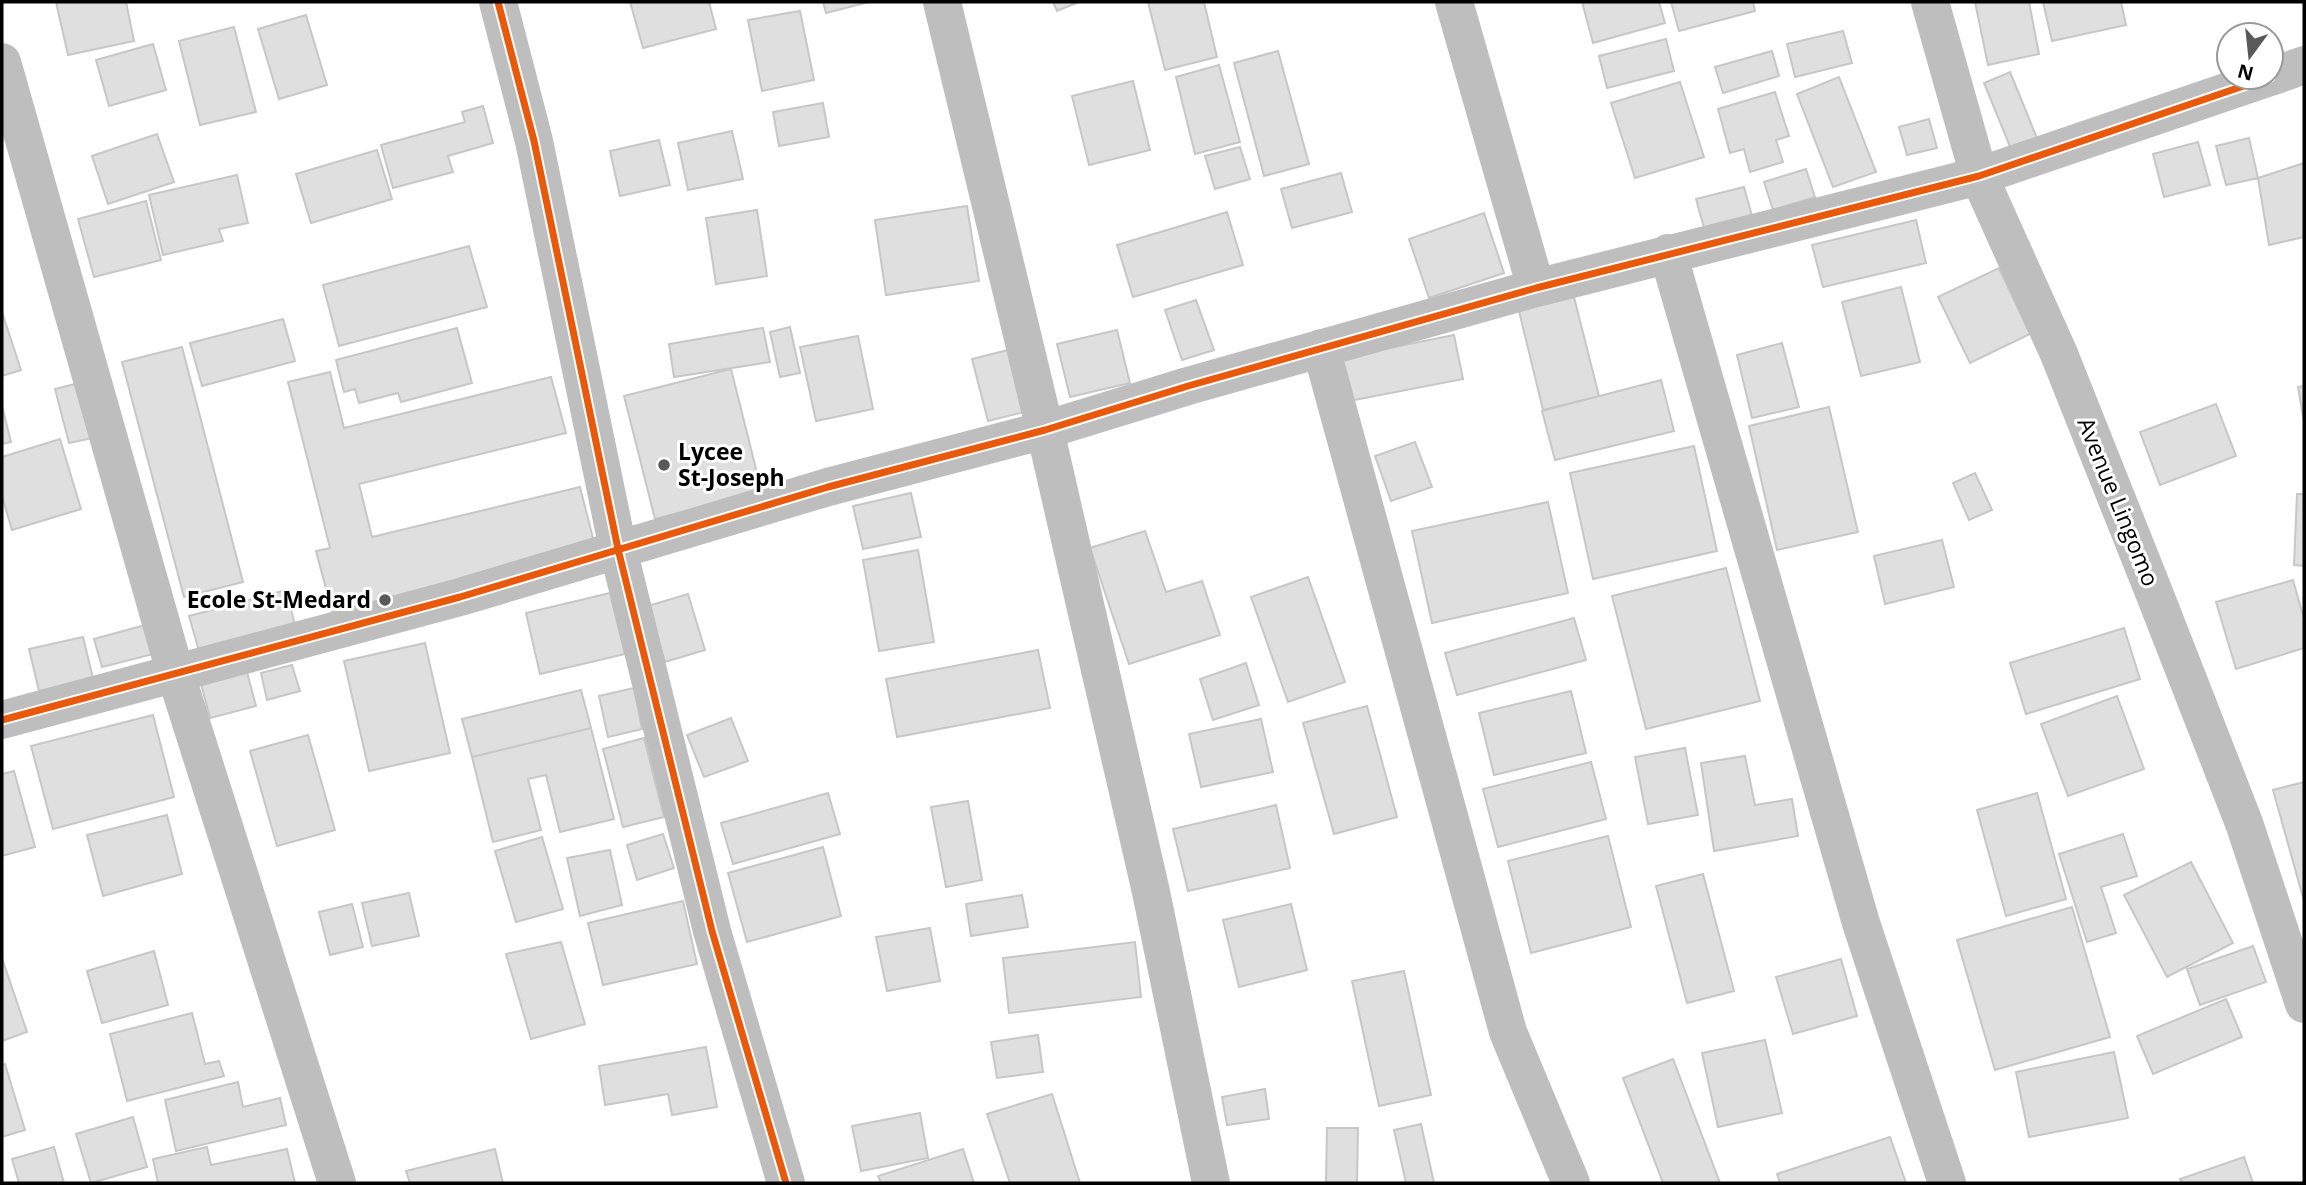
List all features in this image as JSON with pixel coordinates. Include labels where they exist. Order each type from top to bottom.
[{"type":"street","points":[[499,2],[534,141],[618,549],[712,931],[786,1183]]},
{"type":"street","points":[[942,2],[1045,430],[1151,892],[1211,1183]]},
{"type":"street","points":[[1454,2],[1536,288]]},
{"type":"street","name":"Avenue Lingomo","points":[[1930,2],[1979,176],[2059,354],[2170,633],[2244,822],[2304,1004]]},
{"type":"street","points":[[2,62],[175,672],[337,1183]]},
{"type":"street","points":[[2285,72],[2304,65]]},
{"type":"street","points":[[2,720],[460,597],[828,487],[1045,430],[1536,288],[1979,176],[2230,91]]},
{"type":"street","points":[[1668,253],[1861,923],[1947,1183]]},
{"type":"street","points":[[1321,348],[1508,1032],[1571,1183]]},
{"type":"building","points":[[56,2],[126,2],[134,41],[68,55]]},
{"type":"building","points":[[630,2],[709,2],[716,29],[643,48]]},
{"type":"building","points":[[823,2],[869,2],[826,13]]},
{"type":"building","points":[[1053,2],[1079,2],[1057,11]]},
{"type":"building","points":[[1148,2],[1204,2],[1217,57],[1165,70]]},
{"type":"building","points":[[1582,2],[1659,2],[1665,23],[1593,43]]},
{"type":"building","points":[[1671,2],[1753,2],[1755,11],[1679,31]]},
{"type":"building","points":[[1975,2],[2029,2],[2039,54],[1988,65]]},
{"type":"building","points":[[2043,2],[2121,2],[2126,25],[2052,41]]},
{"type":"building","points":[[800,11],[814,80],[762,91],[748,20]]},
{"type":"building","points":[[306,15],[327,85],[279,99],[258,29]]},
{"type":"building","points":[[234,27],[256,112],[200,125],[179,41]]},
{"type":"building","points":[[1843,31],[1852,63],[1795,77],[1787,44]]},
{"type":"building","points":[[1666,39],[1674,71],[1607,88],[1599,56]]},
{"type":"building","points":[[153,44],[166,90],[109,106],[96,60]]},
{"type":"building","points":[[1278,51],[1309,164],[1264,176],[1234,63]]},
{"type":"building","points":[[1772,51],[1779,76],[1723,93],[1715,67]]},
{"type":"building","points":[[1219,65],[1240,142],[1195,154],[1176,77]]},
{"type":"building","points":[[2010,72],[2039,143],[2013,154],[1984,83]]},
{"type":"building","points":[[1839,77],[1876,172],[1833,187],[1797,94]]},
{"type":"building","points":[[1133,81],[1150,150],[1089,165],[1072,96]]},
{"type":"building","points":[[1680,82],[1704,157],[1635,178],[1611,103]]},
{"type":"building","points":[[1775,92],[1789,136],[1776,140],[1783,162],[1750,172],[1744,149],[1730,153],[1718,109]]},
{"type":"building","points":[[823,103],[829,137],[779,146],[773,112]]},
{"type":"building","points":[[483,106],[493,143],[448,156],[453,172],[393,188],[381,145],[465,122],[462,112]]},
{"type":"building","points":[[1929,119],[1937,148],[1907,155],[1899,127]]},
{"type":"building","points":[[732,131],[743,179],[688,190],[678,143]]},
{"type":"building","points":[[157,134],[174,182],[108,204],[92,156]]},
{"type":"building","points":[[2249,138],[2258,178],[2226,185],[2216,146]]},
{"type":"building","points":[[659,140],[670,185],[620,196],[610,151]]},
{"type":"building","points":[[2198,142],[2210,185],[2164,197],[2153,154]]},
{"type":"building","points":[[1240,147],[1250,179],[1215,189],[1205,156]]},
{"type":"building","points":[[377,150],[392,199],[311,223],[296,174]]},
{"type":"building","points":[[2304,163],[2304,237],[2269,245],[2258,178]]},
{"type":"building","points":[[1806,169],[1815,197],[1773,210],[1764,182]]},
{"type":"building","points":[[1341,173],[1352,212],[1292,228],[1281,189]]},
{"type":"building","points":[[237,175],[248,223],[219,229],[223,241],[163,255],[149,195]]},
{"type":"building","points":[[1744,187],[1752,216],[1704,228],[1696,199]]},
{"type":"building","points":[[146,201],[161,260],[94,277],[78,219]]},
{"type":"building","points":[[967,206],[979,281],[886,295],[875,220]]},
{"type":"building","points":[[757,210],[767,276],[716,284],[706,218]]},
{"type":"building","points":[[1227,212],[1243,265],[1133,297],[1117,245]]},
{"type":"building","points":[[1484,213],[1504,273],[1429,298],[1409,239]]},
{"type":"building","points":[[1916,220],[1926,263],[1823,287],[1812,245]]},
{"type":"building","points":[[469,246],[487,307],[339,346],[323,285]]},
{"type":"building","points":[[1999,268],[2030,334],[1970,363],[1938,297]]},
{"type":"building","points":[[1901,287],[1920,362],[1861,376],[1842,302]]},
{"type":"building","points":[[1574,297],[1599,396],[1543,410],[1519,311]]},
{"type":"building","points":[[1196,300],[1214,350],[1182,360],[1165,310]]},
{"type":"building","points":[[2,312],[21,370],[2,376]]},
{"type":"building","points":[[283,319],[295,361],[202,386],[190,343]]},
{"type":"building","points":[[790,327],[800,373],[780,377],[770,332]]},
{"type":"building","points":[[457,328],[472,383],[401,402],[398,393],[359,403],[355,389],[344,392],[336,360]]},
{"type":"building","points":[[763,328],[770,362],[674,377],[669,344]]},
{"type":"building","points":[[1117,330],[1130,383],[1070,397],[1057,344]]},
{"type":"building","points":[[1454,335],[1463,379],[1349,401],[1340,358]]},
{"type":"building","points":[[858,336],[873,409],[816,421],[800,347]]},
{"type":"building","points":[[1782,343],[1799,407],[1752,418],[1737,355]]},
{"type":"building","points":[[182,347],[243,582],[184,597],[122,362]]},
{"type":"building","points":[[1008,350],[1024,412],[988,421],[972,359]]},
{"type":"building","points":[[731,369],[762,493],[655,519],[624,396]]},
{"type":"building","points":[[330,372],[344,428],[551,377],[566,433],[359,484],[372,537],[580,487],[596,550],[333,615],[316,551],[330,548],[288,382]]},
{"type":"building","points":[[1661,380],[1674,431],[1555,460],[1542,411]]},
{"type":"building","points":[[83,382],[97,437],[69,443],[55,389]]},
{"type":"building","points":[[2304,386],[2304,422],[2298,387]]},
{"type":"building","points":[[2216,404],[2236,456],[2160,485],[2140,432]]},
{"type":"building","points":[[2,406],[11,442],[2,444]]},
{"type":"building","points":[[1829,407],[1858,532],[1777,550],[1749,426]]},
{"type":"building","points":[[60,439],[81,509],[12,530],[2,496],[2,457]]},
{"type":"building","points":[[1415,442],[1432,487],[1391,501],[1375,456]]},
{"type":"building","points":[[1694,446],[1717,551],[1593,579],[1570,473]]},
{"type":"building","points":[[1975,473],[1992,510],[1969,520],[1953,483]]},
{"type":"building","points":[[911,493],[921,537],[863,549],[853,506]]},
{"type":"building","points":[[2297,494],[2304,494],[2304,566],[2294,565]]},
{"type":"building","points":[[1548,502],[1568,593],[1432,623],[1412,531]]},
{"type":"building","points":[[1145,531],[1166,592],[1202,581],[1220,635],[1129,664],[1090,548]]},
{"type":"building","points":[[1942,540],[1954,587],[1885,604],[1874,556]]},
{"type":"building","points":[[918,550],[934,642],[879,651],[863,560]]},
{"type":"building","points":[[1726,568],[1760,701],[1646,729],[1612,596]]},
{"type":"building","points":[[1308,577],[1345,682],[1288,702],[1251,597]]},
{"type":"building","points":[[2293,580],[2304,619],[2304,648],[2236,669],[2216,602]]},
{"type":"building","points":[[286,590],[295,625],[199,651],[189,616]]},
{"type":"building","points":[[610,593],[625,654],[540,674],[526,613]]},
{"type":"building","points":[[688,594],[705,650],[665,662],[648,606]]},
{"type":"building","points":[[1574,618],[1586,660],[1457,695],[1445,653]]},
{"type":"building","points":[[145,625],[153,654],[102,667],[94,639]]},
{"type":"building","points":[[2124,628],[2140,679],[2026,714],[2010,663]]},
{"type":"building","points":[[83,637],[93,678],[39,691],[29,649]]},
{"type":"building","points":[[425,643],[450,753],[369,771],[344,661]]},
{"type":"building","points":[[1038,650],[1050,708],[897,737],[886,679]]},
{"type":"building","points":[[1246,663],[1259,705],[1213,720],[1200,679]]},
{"type":"building","points":[[292,665],[300,691],[267,700],[261,673]]},
{"type":"building","points":[[247,672],[256,706],[210,718],[201,684]]},
{"type":"building","points":[[634,688],[642,729],[608,737],[599,696]]},
{"type":"building","points":[[581,690],[591,728],[472,757],[462,719]]},
{"type":"building","points":[[1571,691],[1586,753],[1494,775],[1479,713]]},
{"type":"building","points":[[2117,696],[2144,769],[2068,796],[2041,724]]},
{"type":"building","points":[[1367,706],[1397,817],[1334,834],[1303,723]]},
{"type":"building","points":[[153,715],[174,797],[53,829],[31,746]]},
{"type":"building","points":[[731,718],[748,761],[704,777],[687,735]]},
{"type":"building","points":[[1261,719],[1273,772],[1201,787],[1189,734]]},
{"type":"building","points":[[591,728],[614,819],[560,832],[546,775],[528,779],[541,830],[493,842],[472,757]]},
{"type":"building","points":[[308,735],[335,830],[277,846],[250,751]]},
{"type":"building","points":[[644,738],[664,817],[623,827],[603,749]]},
{"type":"building","points":[[1685,748],[1698,815],[1648,824],[1635,757]]},
{"type":"building","points":[[1745,756],[1755,805],[1792,799],[1798,836],[1714,851],[1701,763]]},
{"type":"building","points":[[1591,762],[1606,819],[1498,847],[1483,789]]},
{"type":"building","points":[[14,771],[35,847],[2,856],[2,774]]},
{"type":"building","points":[[2304,782],[2304,901],[2273,790]]},
{"type":"building","points":[[828,793],[840,834],[733,864],[721,823]]},
{"type":"building","points":[[2037,793],[2066,899],[2006,916],[1977,810]]},
{"type":"building","points":[[968,801],[982,880],[946,887],[931,807]]},
{"type":"building","points":[[1276,805],[1290,868],[1188,891],[1173,829]]},
{"type":"building","points":[[167,815],[182,874],[103,896],[87,835]]},
{"type":"building","points":[[663,834],[674,868],[637,880],[627,845]]},
{"type":"building","points":[[2123,834],[2137,876],[2101,887],[2116,933],[2087,942],[2059,854]]},
{"type":"building","points":[[1608,836],[1631,927],[1531,953],[1508,861]]},
{"type":"building","points":[[542,837],[563,909],[516,922],[495,851]]},
{"type":"building","points":[[823,847],[841,916],[747,942],[728,873]]},
{"type":"building","points":[[610,850],[622,905],[580,916],[567,858]]},
{"type":"building","points":[[2191,862],[2233,943],[2167,977],[2124,895]]},
{"type":"building","points":[[1703,874],[1734,991],[1687,1003],[1656,886]]},
{"type":"building","points":[[409,893],[419,936],[372,946],[362,903]]},
{"type":"building","points":[[1022,895],[1028,927],[971,936],[966,904]]},
{"type":"building","points":[[683,901],[697,964],[603,985],[588,923]]},
{"type":"building","points":[[352,904],[363,947],[330,955],[319,912]]},
{"type":"building","points":[[1291,904],[1307,970],[1239,987],[1223,920]]},
{"type":"building","points":[[2072,907],[2110,1037],[1995,1070],[1957,940]]},
{"type":"building","points":[[930,928],[940,981],[887,991],[876,937]]},
{"type":"building","points":[[561,942],[585,1024],[531,1039],[506,954]]},
{"type":"building","points":[[1135,942],[1141,997],[1009,1013],[1003,958]]},
{"type":"building","points":[[2253,946],[2266,982],[2200,1005],[2187,969]]},
{"type":"building","points":[[154,951],[168,1005],[102,1023],[87,971]]},
{"type":"building","points":[[2,958],[27,1032],[2,1041]]},
{"type":"building","points":[[1841,959],[1857,1016],[1793,1034],[1776,977]]},
{"type":"building","points":[[1404,971],[1431,1095],[1379,1106],[1352,981]]},
{"type":"building","points":[[2226,999],[2242,1037],[2153,1074],[2137,1036]]},
{"type":"building","points":[[192,1013],[205,1064],[219,1061],[224,1076],[127,1101],[110,1034]]},
{"type":"building","points":[[1038,1035],[1043,1072],[997,1078],[991,1042]]},
{"type":"building","points":[[1765,1040],[1782,1113],[1718,1127],[1702,1053]]},
{"type":"building","points":[[706,1047],[717,1107],[672,1115],[668,1094],[605,1105],[599,1066]]},
{"type":"building","points":[[2114,1052],[2128,1118],[2029,1137],[2016,1072]]},
{"type":"building","points":[[1673,1059],[1720,1183],[1663,1183],[1623,1078]]},
{"type":"building","points":[[5,1064],[25,1130],[2,1137],[2,1065]]},
{"type":"building","points":[[238,1082],[243,1107],[280,1098],[286,1125],[176,1151],[165,1100]]},
{"type":"building","points":[[1265,1089],[1269,1119],[1227,1125],[1222,1097]]},
{"type":"building","points":[[1052,1094],[1080,1183],[1010,1183],[987,1114]]},
{"type":"building","points":[[920,1113],[928,1158],[861,1171],[852,1126]]},
{"type":"building","points":[[133,1117],[147,1167],[91,1183],[76,1134]]},
{"type":"building","points":[[1421,1124],[1434,1183],[1406,1183],[1394,1130]]},
{"type":"building","points":[[1327,1128],[1358,1128],[1357,1183],[1326,1183]]},
{"type":"building","points":[[1890,1137],[1906,1183],[1780,1183],[1777,1174]]},
{"type":"building","points":[[54,1147],[64,1183],[19,1183],[12,1159]]},
{"type":"building","points":[[207,1147],[211,1165],[287,1149],[295,1183],[158,1183],[153,1159]]},
{"type":"building","points":[[495,1149],[503,1183],[410,1183],[406,1171]]},
{"type":"building","points":[[963,1149],[974,1183],[881,1183],[878,1176]]},
{"type":"building","points":[[2244,1157],[2253,1183],[2182,1183],[2180,1179]]},
{"type":"cycle path","points":[[498,2],[534,141],[618,549],[712,931],[786,1183]]},
{"type":"cycle path","points":[[2,720],[460,597],[828,487],[1045,430],[1188,386],[1536,288],[1979,176],[2229,91]]},
{"type":"place","name":"Lycee St-Joseph","points":[[664,465]]},
{"type":"place","name":"Ecole St-Medard","points":[[385,600]]}]
